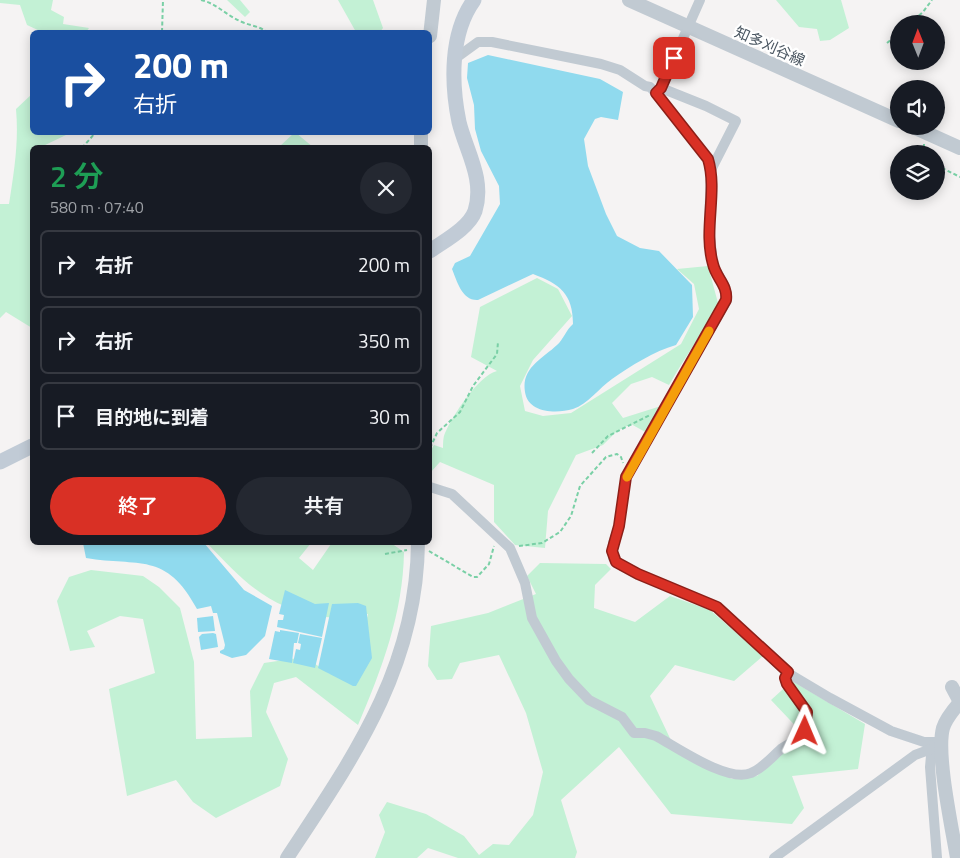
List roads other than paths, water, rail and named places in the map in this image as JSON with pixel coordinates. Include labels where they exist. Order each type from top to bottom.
[{"type":"main road","points":[[432,249],[468,221],[474,212],[478,196],[475,168],[459,122],[456,96],[458,35],[462,20],[474,0]]},
{"type":"main road","points":[[0,462],[30,447]]},
{"type":"street","points":[[431,30],[434,0]]},
{"type":"street","name":"知多刈谷線","points":[[629,0],[890,117]]},
{"type":"street","points":[[658,91],[700,0]]},
{"type":"street","points":[[456,58],[478,42],[492,42],[601,64],[620,70],[644,86],[706,106],[736,121],[711,170]]},
{"type":"street","points":[[658,91],[708,159],[711,170],[709,225],[713,265],[725,287],[726,300],[626,477],[619,526],[612,551],[616,562],[638,574],[717,607],[788,672],[891,731],[935,744]]},
{"type":"street","points":[[932,135],[960,148]]},
{"type":"street","points":[[434,489],[452,494],[510,548],[525,584],[530,611],[568,679],[590,700],[622,717],[634,733],[656,736],[726,774],[745,775],[753,773],[786,746],[798,740],[805,731],[807,712],[787,684],[785,678],[788,672]]},
{"type":"street","points":[[287,858],[362,743],[378,712],[407,630],[414,593],[418,545]]},
{"type":"street","points":[[937,858],[930,767],[935,744],[960,702],[952,687]]},
{"type":"street","points":[[774,858],[915,755],[935,744]]},
{"type":"street","points":[[935,744],[942,759],[957,858]]},
{"type":"water","points":[[488,55],[600,79],[623,92],[618,120],[601,117],[595,119],[584,139],[588,166],[606,214],[617,236],[640,248],[659,251],[692,285],[693,317],[676,345],[659,351],[635,364],[607,383],[589,400],[578,407],[566,411],[551,411],[537,408],[527,399],[525,392],[526,376],[529,370],[559,343],[573,324],[571,305],[563,292],[558,286],[533,274],[478,300],[472,299],[464,294],[452,269],[455,263],[470,256],[500,204],[499,186],[481,151],[475,129],[474,105],[467,78],[468,63]]},
{"type":"water","points":[[83,545],[206,545],[244,590],[272,606],[265,636],[246,655],[232,658],[220,653],[225,645],[217,613],[213,613],[211,606],[197,609],[186,591],[174,578],[150,565],[86,558]]},
{"type":"water","points":[[285,590],[315,604],[329,603],[322,637],[277,627],[278,620],[283,620],[284,615],[279,614]]},
{"type":"water","points":[[358,603],[366,606],[372,658],[356,686],[353,686],[318,668],[332,604]]},
{"type":"water","points":[[213,616],[215,631],[198,632],[197,618]]},
{"type":"water","points":[[280,630],[299,633],[297,643],[294,643],[292,663],[269,659],[275,631],[280,632]]},
{"type":"water","points":[[202,634],[216,634],[218,647],[201,650],[199,637]]},
{"type":"water","points":[[300,634],[322,638],[315,668],[293,663],[296,649],[300,650],[301,644],[298,643]]}]
